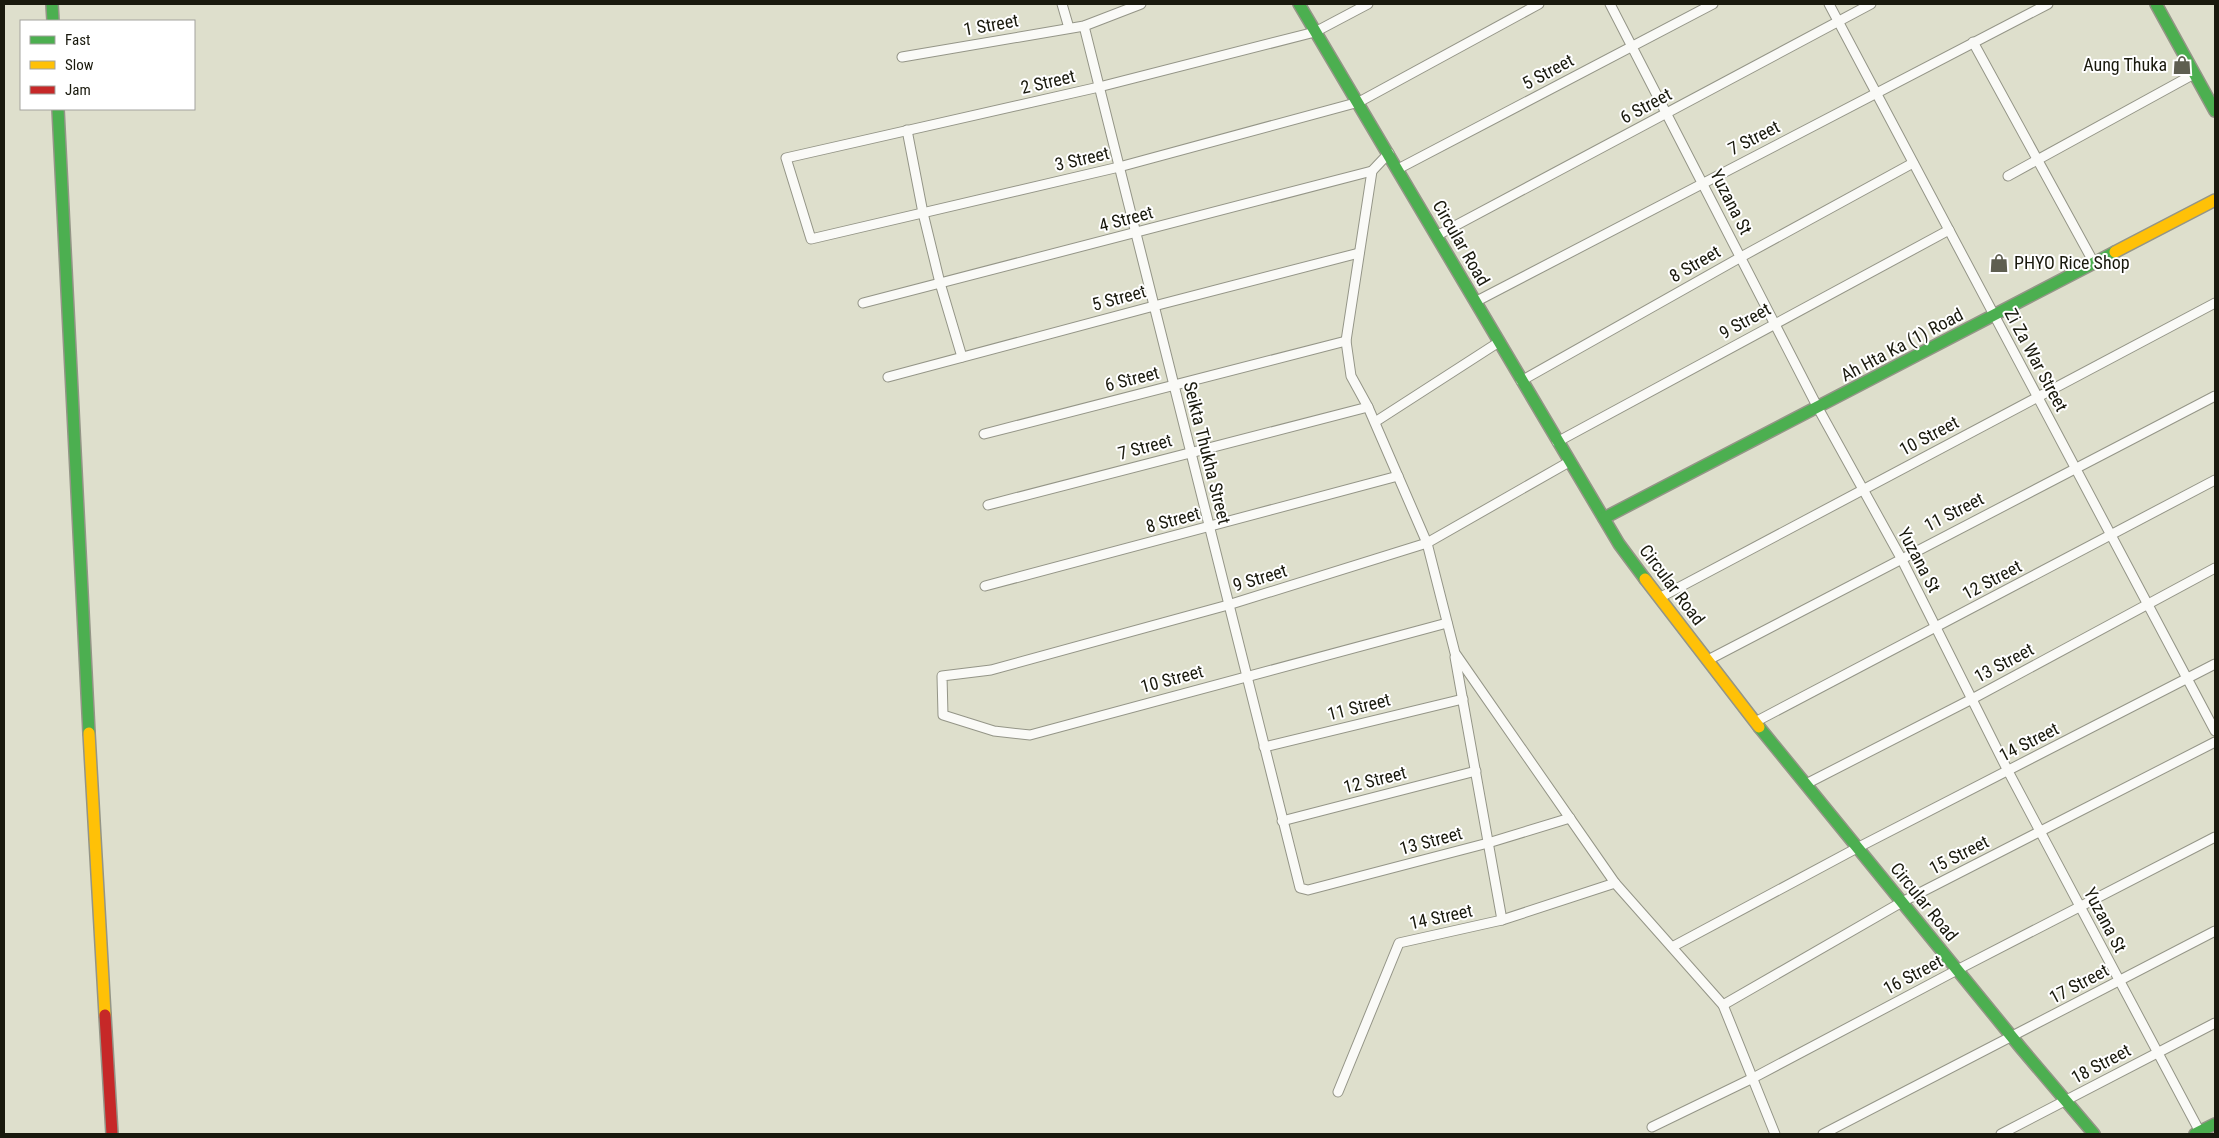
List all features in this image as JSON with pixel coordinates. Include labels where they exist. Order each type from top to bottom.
[{"type":"street","points":[[52,4],[53,20]]},
{"type":"street","points":[[1062,4],[1069,28]]},
{"type":"street","name":"1 Street","points":[[902,57],[1084,26],[1141,4]]},
{"type":"street","name":"Circular Road","points":[[1299,4],[1359,102],[1557,442],[1619,544],[1658,598],[1857,848],[2011,1038],[2094,1134]]},
{"type":"street","points":[[1315,32],[1368,4]]},
{"type":"street","points":[[1359,102],[1539,4]]},
{"type":"street","name":"Yuzana St","points":[[1610,4],[1818,408],[1901,558],[2008,771],[2198,1133]]},
{"type":"street","name":"5 Street","points":[[1398,169],[1713,4]]},
{"type":"street","name":"Zi Za War Street","points":[[1829,4],[2215,731]]},
{"type":"street","name":"6 Street","points":[[1436,236],[1871,4]]},
{"type":"street","name":"7 Street","points":[[1475,302],[2048,4]]},
{"type":"street","points":[[2156,4],[2215,111]]},
{"type":"street","name":"Seikta Thukha Street","points":[[1084,26],[1300,888]]},
{"type":"street","name":"2 Street","points":[[811,239],[786,158],[1099,87],[1315,32]]},
{"type":"street","points":[[1973,42],[2094,263]]},
{"type":"street","points":[[2008,176],[2194,74]]},
{"type":"street","name":"3 Street","points":[[811,239],[1119,167],[1359,102]]},
{"type":"street","points":[[58,110],[94,827],[112,1134]]},
{"type":"street","points":[[907,130],[923,213],[940,283],[962,357]]},
{"type":"street","points":[[1389,153],[1372,171],[1346,341],[1351,376],[1368,406],[1427,543],[1454,652],[1502,920]]},
{"type":"street","name":"8 Street","points":[[1522,381],[1741,257],[1913,163]]},
{"type":"street","name":"4 Street","points":[[864,303],[1372,171]]},
{"type":"street","name":"Ah Hta Ka (1) Road","points":[[1604,518],[2215,200]]},
{"type":"street","name":"9 Street","points":[[1557,442],[1949,230]]},
{"type":"street","name":"5 Street","points":[[888,377],[1359,253]]},
{"type":"street","name":"10 Street","points":[[1658,598],[2215,303]]},
{"type":"street","name":"6 Street","points":[[984,434],[1346,341]]},
{"type":"street","points":[[1375,422],[1499,342]]},
{"type":"street","name":"11 Street","points":[[1708,660],[2215,396]]},
{"type":"street","name":"7 Street","points":[[988,505],[1368,406]]},
{"type":"street","name":"9 Street","points":[[942,676],[991,670],[1228,605],[1427,543],[1570,462]]},
{"type":"street","name":"8 Street","points":[[985,586],[1398,476]]},
{"type":"street","name":"12 Street","points":[[1757,721],[2215,480]]},
{"type":"street","name":"13 Street","points":[[1806,784],[1972,699],[2215,568]]},
{"type":"street","name":"10 Street","points":[[942,676],[943,715],[994,731],[1030,735],[1447,623]]},
{"type":"street","points":[[1454,652],[1615,883],[1723,1005],[1775,1134]]},
{"type":"street","name":"14 Street","points":[[1672,947],[1857,848],[2215,664]]},
{"type":"street","name":"11 Street","points":[[1264,746],[1463,698]]},
{"type":"street","name":"15 Street","points":[[1723,1005],[1902,902],[2215,742]]},
{"type":"street","name":"12 Street","points":[[1282,821],[1476,771]]},
{"type":"street","name":"13 Street","points":[[1300,888],[1308,890],[1488,843],[1570,818]]},
{"type":"street","name":"16 Street","points":[[1652,1127],[1753,1078],[2215,837]]},
{"type":"street","name":"14 Street","points":[[1338,1092],[1398,943],[1502,920],[1615,883]]},
{"type":"street","name":"17 Street","points":[[1823,1134],[2215,931]]},
{"type":"street","name":"18 Street","points":[[2001,1134],[2215,1023]]},
{"type":"street","points":[[2198,1133],[2215,1124]]},
{"type":"traffic: fast","points":[[52,4],[53,20]]},
{"type":"traffic: fast","points":[[1299,4],[1619,544],[1645,579]]},
{"type":"traffic: fast","points":[[2156,4],[2215,111]]},
{"type":"traffic: fast","points":[[58,110],[89,733]]},
{"type":"traffic: fast","points":[[1604,518],[2115,252]]},
{"type":"traffic: fast","points":[[1759,727],[2021,1048],[2094,1134]]},
{"type":"traffic: fast","points":[[2195,1134],[2215,1124]]},
{"type":"traffic: slow","points":[[2115,252],[2215,200]]},
{"type":"traffic: slow","points":[[1645,579],[1759,727]]},
{"type":"traffic: slow","points":[[89,733],[105,1015]]},
{"type":"traffic: jam","points":[[105,1015],[112,1134]]},
{"type":"place","name":"Aung Thuka","points":[[2182,65]]},
{"type":"place","name":"PHYO Rice Shop","points":[[1999,263]]}]
